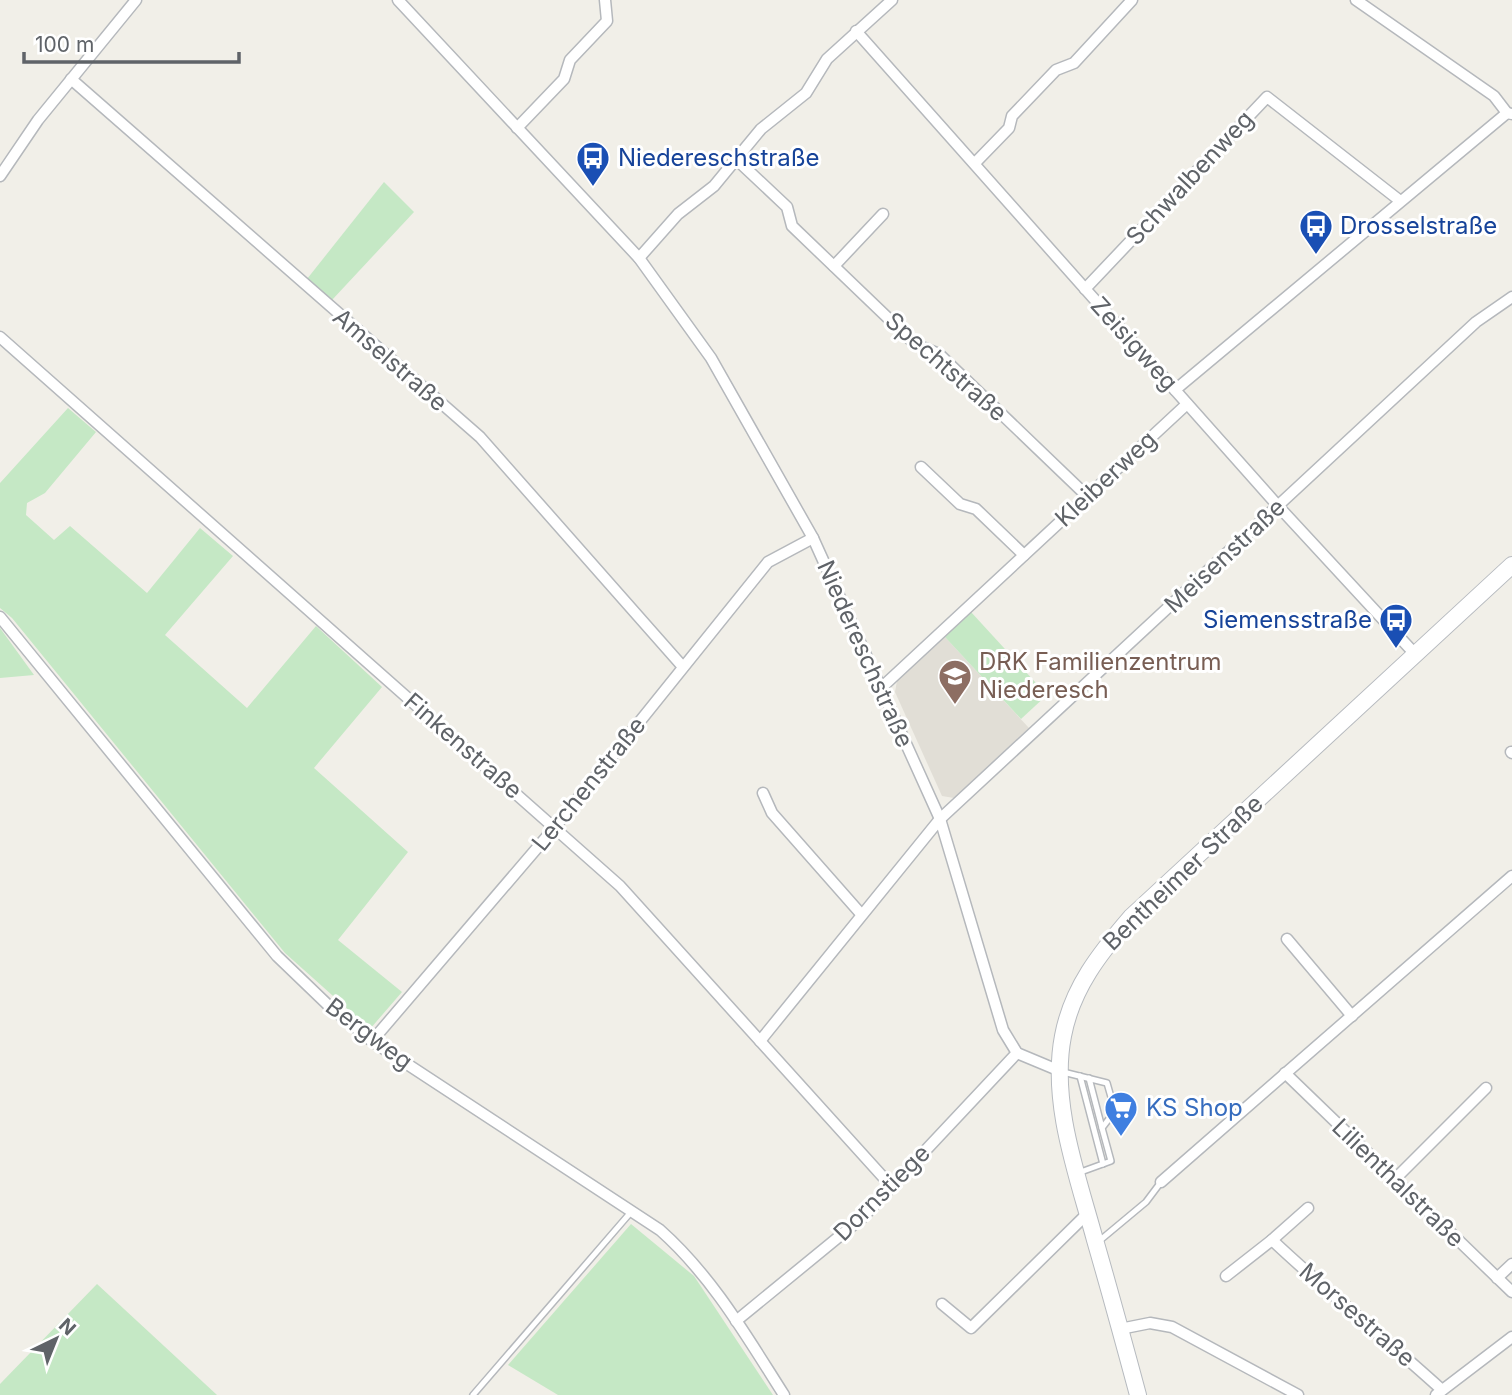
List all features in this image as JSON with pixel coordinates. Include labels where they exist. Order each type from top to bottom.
[{"type":"main road","name":"Bentheimer Straße","points":[[1138,1395],[1066,1130],[1060,1071],[1063,1036],[1076,993],[1098,956],[1131,918],[1512,565]]},
{"type":"street","points":[[0,176],[38,120],[136,0]]},
{"type":"street","name":"Niedereschstraße","points":[[398,0],[639,257],[711,358],[813,538],[940,819],[1003,1030],[1017,1053]]},
{"type":"street","points":[[517,128],[564,79],[570,60],[607,21],[605,0]]},
{"type":"street","points":[[639,257],[678,214],[714,186],[761,129],[806,93],[827,59],[892,0]]},
{"type":"street","points":[[975,163],[1009,128],[1012,116],[1056,70],[1074,63],[1132,0]]},
{"type":"street","points":[[1175,390],[1399,200],[1509,113],[1494,96],[1356,0]]},
{"type":"street","name":"Zeisigweg","points":[[856,31],[1279,507],[1415,654]]},
{"type":"street","name":"Amselstraße","points":[[71,79],[480,437],[683,667]]},
{"type":"street","name":"Schwalbenweg","points":[[1085,289],[1267,97],[1399,200]]},
{"type":"street","name":"Spechtstraße","points":[[736,159],[788,207],[792,226],[915,344],[939,354],[1088,497]]},
{"type":"street","points":[[834,266],[883,214]]},
{"type":"street","name":"Meisenstraße","points":[[760,1041],[940,819],[1476,322],[1512,297]]},
{"type":"street","name":"Finkenstraße","points":[[0,338],[620,886],[892,1187]]},
{"type":"street","name":"Kleiberweg","points":[[881,688],[1187,404]]},
{"type":"street","points":[[921,467],[960,504],[976,509],[1024,555]]},
{"type":"street","name":"Lerchenstraße","points":[[372,1041],[555,827],[768,562],[813,538]]},
{"type":"street","name":"Bergweg","points":[[0,617],[277,956],[372,1041],[631,1212],[682,1250],[736,1321],[784,1395]]},
{"type":"street","points":[[763,793],[772,813],[861,914]]},
{"type":"street","points":[[1161,1182],[1512,876]]},
{"type":"street","points":[[1287,939],[1352,1016]]},
{"type":"street","points":[[1017,1053],[1060,1071]]},
{"type":"street","name":"Dornstiege","points":[[736,1321],[863,1217],[1017,1053]]},
{"type":"street","name":"Lilienthalstraße","points":[[1286,1073],[1512,1292]]},
{"type":"street","points":[[1394,1180],[1486,1088]]},
{"type":"street","points":[[1226,1276],[1308,1208]]},
{"type":"street","points":[[942,1304],[971,1328],[1088,1213]]},
{"type":"street","name":"Morsestraße","points":[[1272,1240],[1340,1305],[1373,1328],[1439,1392],[1512,1337]]},
{"type":"street","points":[[1497,1278],[1512,1264]]},
{"type":"street","points":[[1120,1329],[1150,1324],[1172,1327],[1298,1395]]},
{"type":"lane","points":[[1060,1071],[1107,1083],[1115,1111],[1102,1128]]},
{"type":"lane","points":[[1080,1076],[1103,1164]]},
{"type":"lane","points":[[1077,1173],[1111,1161],[1089,1078]]},
{"type":"lane","points":[[1096,1242],[1112,1232],[1146,1202],[1161,1182]]},
{"type":"lane","points":[[473,1395],[631,1212]]},
{"type":"shaded area","name":"DRK Familienzentrum Niederesch","points":[[945,637],[1029,728],[954,798],[942,796],[895,692],[897,681]]},
{"type":"green space","points":[[384,182],[414,212],[332,300],[307,279]]},
{"type":"green space","points":[[68,408],[96,432],[45,493],[27,503],[26,515],[54,540],[70,526],[147,593],[200,528],[233,556],[165,635],[247,708],[316,626],[382,687],[314,768],[408,852],[338,940],[402,992],[370,1029],[285,953],[12,618],[0,608],[0,483]]},
{"type":"green space","points":[[971,612],[1047,695],[1021,719],[945,637]]},
{"type":"green space","points":[[0,628],[34,675],[0,678]]},
{"type":"green space","points":[[631,1224],[694,1276],[773,1395],[558,1395],[508,1365]]},
{"type":"green space","points":[[97,1284],[217,1395],[0,1395],[0,1384]]},
{"type":"place","name":"Niedereschstraße","points":[[593,188]]},
{"type":"place","name":"Drosselstraße","points":[[1316,256]]},
{"type":"place","name":"Siemensstraße","points":[[1396,650]]},
{"type":"place","name":"DRK Familienzentrum Niederesch","points":[[955,706]]},
{"type":"place","name":"KS Shop","points":[[1121,1138]]}]
